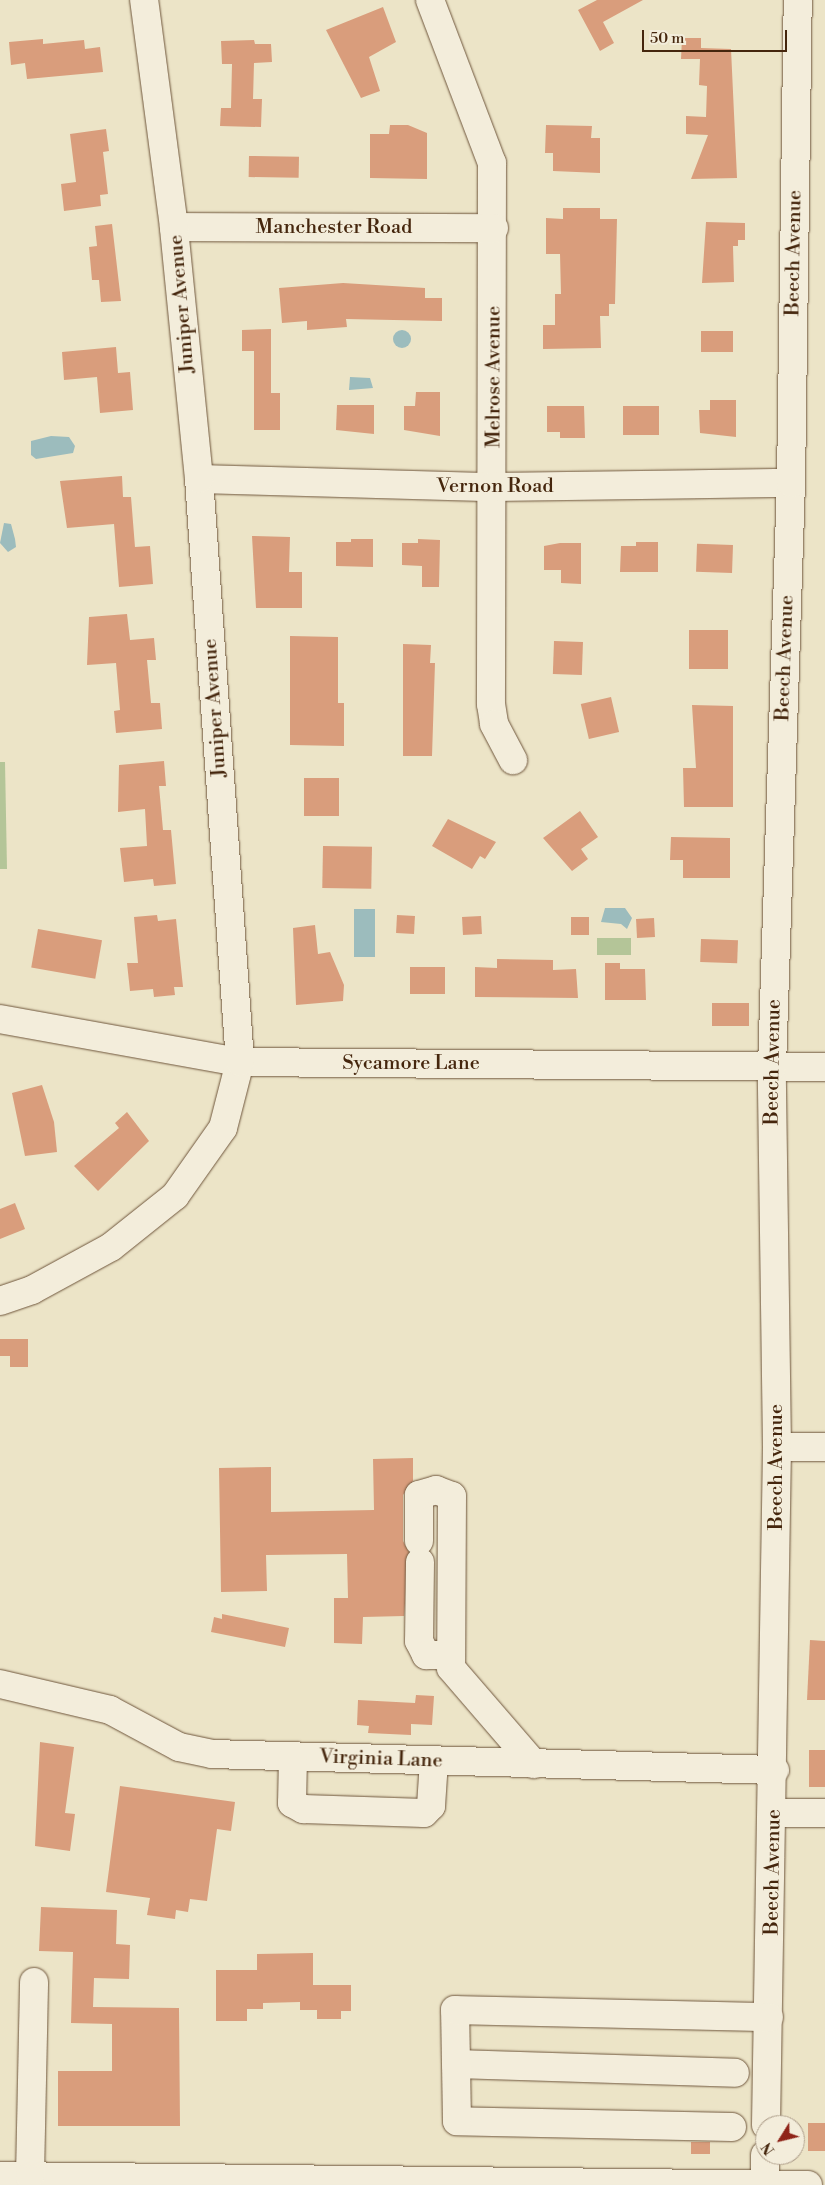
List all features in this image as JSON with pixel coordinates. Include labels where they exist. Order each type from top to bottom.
[{"type":"street","name":"Juniper Avenue","points":[[0,1300],[32,1290],[111,1247],[176,1196],[223,1128],[240,1062],[199,479],[174,226],[144,0]]},
{"type":"street","name":"Melrose Avenue","points":[[430,0],[492,163],[494,228],[494,487],[491,704],[494,724],[512,760]]},
{"type":"street","name":"Beech Avenue","points":[[766,2115],[775,1770],[777,1447],[772,1066],[791,483],[798,0]]},
{"type":"street","name":"Manchester Road","points":[[174,226],[494,228]]},
{"type":"street","name":"Vernon Road","points":[[199,479],[494,487],[791,483]]},
{"type":"street","name":"Sycamore Lane","points":[[0,1019],[240,1062],[825,1067]]},
{"type":"street","points":[[777,1447],[825,1447]]},
{"type":"street","points":[[451,1655],[426,1654],[420,1641],[419,1495],[436,1490],[452,1496],[451,1668],[534,1764]]},
{"type":"street","name":"Virginia Lane","points":[[0,1684],[110,1710],[190,1750],[293,1757],[775,1770]]},
{"type":"street","points":[[293,1757],[292,1803],[303,1809],[424,1813],[431,1806],[434,1761]]},
{"type":"street","points":[[774,1813],[825,1812]]},
{"type":"street","points":[[30,2176],[34,1982]]},
{"type":"street","points":[[732,2127],[457,2121],[455,2010],[769,2017]]},
{"type":"street","points":[[456,2064],[735,2073]]},
{"type":"street","points":[[765,2183],[766,2165]]},
{"type":"street","points":[[0,2176],[206,2182],[765,2183],[808,2185]]},
{"type":"green space","points":[[0,762],[5,762],[7,869],[0,869]]},
{"type":"green space","points":[[597,938],[631,938],[631,955],[597,955]]},
{"type":"water","points":[[398,330],[406,330],[411,335],[409,346],[398,348],[393,343],[393,335]]},
{"type":"water","points":[[350,377],[370,378],[373,388],[349,390]]},
{"type":"water","points":[[51,436],[69,437],[75,446],[73,453],[36,459],[31,455],[31,441]]},
{"type":"water","points":[[4,523],[11,524],[15,539],[16,547],[8,552],[0,543]]},
{"type":"water","points":[[605,908],[625,908],[632,918],[627,929],[621,924],[601,922]]},
{"type":"water","points":[[354,909],[375,909],[375,957],[354,957]]},
{"type":"building","points":[[597,0],[643,0],[603,22],[614,43],[600,51],[578,10]]},
{"type":"building","points":[[383,7],[396,42],[369,57],[380,91],[361,98],[326,30]]},
{"type":"building","points":[[682,38],[701,38],[701,48],[731,49],[737,178],[691,179],[708,135],[686,134],[686,116],[706,117],[707,86],[699,85],[700,59],[681,59]]},
{"type":"building","points":[[43,39],[43,44],[84,40],[85,49],[100,47],[103,72],[27,79],[25,63],[11,65],[9,42]]},
{"type":"building","points":[[254,40],[255,44],[271,44],[272,62],[254,63],[253,99],[262,99],[261,127],[220,126],[221,108],[231,108],[232,64],[222,64],[221,41]]},
{"type":"building","points":[[390,125],[408,125],[427,133],[427,179],[370,178],[370,134],[389,134]]},
{"type":"building","points":[[546,125],[592,126],[591,138],[600,138],[600,173],[553,171],[553,153],[545,153]]},
{"type":"building","points":[[106,129],[109,151],[103,152],[108,194],[100,195],[101,206],[64,211],[61,184],[76,182],[70,134]]},
{"type":"building","points":[[249,156],[299,157],[299,178],[249,177]]},
{"type":"building","points":[[563,208],[600,208],[600,219],[617,219],[615,304],[609,304],[609,316],[600,316],[601,348],[543,349],[543,325],[555,325],[555,294],[561,294],[560,254],[546,254],[546,218],[563,219]]},
{"type":"building","points":[[706,222],[745,223],[745,240],[738,240],[738,246],[733,246],[734,282],[702,283]]},
{"type":"building","points":[[112,224],[121,301],[101,302],[99,280],[92,280],[89,247],[97,246],[95,226]]},
{"type":"building","points":[[343,283],[425,288],[425,298],[442,298],[442,321],[346,319],[347,327],[307,330],[307,321],[282,323],[279,288]]},
{"type":"building","points":[[271,329],[271,393],[280,393],[280,430],[254,430],[254,351],[242,351],[242,330]]},
{"type":"building","points":[[701,331],[733,331],[733,352],[701,352]]},
{"type":"building","points":[[116,347],[118,373],[130,372],[133,410],[100,413],[97,377],[64,380],[62,352]]},
{"type":"building","points":[[416,392],[440,392],[440,436],[404,430],[404,406],[415,406]]},
{"type":"building","points":[[710,400],[736,400],[736,437],[700,433],[699,410],[710,410]]},
{"type":"building","points":[[337,405],[374,405],[374,434],[336,430]]},
{"type":"building","points":[[547,406],[584,406],[585,438],[560,438],[560,432],[547,432]]},
{"type":"building","points":[[623,406],[659,406],[659,435],[623,435]]},
{"type":"building","points":[[122,476],[123,497],[131,497],[135,547],[150,546],[153,584],[119,587],[114,524],[67,528],[60,481]]},
{"type":"building","points":[[252,536],[290,537],[289,572],[302,572],[302,608],[256,608]]},
{"type":"building","points":[[351,539],[373,539],[373,567],[336,566],[336,542],[351,542]]},
{"type":"building","points":[[418,539],[440,540],[439,587],[422,587],[422,566],[402,565],[402,543],[418,543]]},
{"type":"building","points":[[636,542],[658,542],[658,572],[620,572],[621,546],[636,546]]},
{"type":"building","points":[[560,543],[581,543],[581,584],[561,583],[561,570],[544,570],[544,546]]},
{"type":"building","points":[[697,544],[733,545],[732,573],[696,572]]},
{"type":"building","points":[[127,614],[130,640],[154,638],[156,660],[147,660],[151,703],[160,703],[162,729],[116,733],[114,711],[120,710],[116,663],[87,665],[89,617]]},
{"type":"building","points":[[689,630],[728,630],[728,669],[689,669]]},
{"type":"building","points":[[290,636],[338,637],[338,703],[344,703],[344,746],[290,745]]},
{"type":"building","points":[[554,641],[583,642],[582,675],[553,674]]},
{"type":"building","points":[[403,644],[431,645],[430,663],[435,663],[432,756],[403,756]]},
{"type":"building","points":[[611,697],[619,732],[589,739],[581,704]]},
{"type":"building","points":[[692,705],[733,706],[733,807],[684,807],[683,768],[696,768]]},
{"type":"building","points":[[164,761],[166,786],[159,786],[163,830],[171,830],[176,884],[154,886],[153,879],[124,882],[120,848],[147,846],[145,809],[118,812],[119,765]]},
{"type":"building","points":[[304,778],[339,778],[339,816],[304,816]]},
{"type":"building","points":[[580,811],[598,837],[581,849],[588,859],[572,871],[543,838]]},
{"type":"building","points":[[448,819],[496,842],[485,859],[480,856],[472,869],[432,846]]},
{"type":"building","points":[[671,837],[730,838],[730,878],[683,878],[683,860],[670,860]]},
{"type":"building","points":[[323,846],[372,847],[371,889],[322,888]]},
{"type":"building","points":[[157,915],[158,921],[176,919],[183,987],[174,987],[175,995],[154,997],[153,989],[130,991],[127,963],[138,963],[134,917]]},
{"type":"building","points":[[397,915],[415,916],[414,934],[396,933]]},
{"type":"building","points":[[481,916],[482,934],[463,935],[462,917]]},
{"type":"building","points":[[571,917],[589,917],[589,935],[571,935]]},
{"type":"building","points":[[654,918],[655,937],[637,938],[636,919]]},
{"type":"building","points":[[315,925],[318,954],[330,952],[344,985],[343,1001],[296,1005],[293,928]]},
{"type":"building","points":[[38,929],[102,940],[95,979],[31,967]]},
{"type":"building","points":[[701,939],[738,940],[737,963],[700,962]]},
{"type":"building","points":[[497,959],[553,960],[553,970],[576,969],[578,998],[475,997],[475,967],[497,968]]},
{"type":"building","points":[[605,963],[620,963],[620,969],[645,969],[646,1000],[605,1000]]},
{"type":"building","points":[[410,967],[445,967],[445,994],[410,994]]},
{"type":"building","points":[[712,1003],[749,1003],[749,1026],[712,1026]]},
{"type":"building","points":[[42,1085],[54,1122],[57,1152],[25,1156],[12,1093]]},
{"type":"building","points":[[127,1112],[149,1141],[98,1191],[74,1166],[119,1128],[115,1123]]},
{"type":"building","points":[[15,1203],[25,1229],[0,1239],[0,1209]]},
{"type":"building","points":[[0,1339],[28,1339],[28,1367],[10,1367],[10,1356],[0,1356]]},
{"type":"building","points":[[413,1458],[413,1481],[403,1495],[403,1541],[409,1552],[404,1616],[363,1617],[362,1644],[334,1643],[334,1598],[348,1598],[347,1554],[266,1555],[267,1591],[221,1592],[219,1468],[271,1467],[271,1512],[374,1510],[373,1459]]},
{"type":"building","points":[[222,1614],[289,1628],[285,1647],[211,1632],[214,1617],[222,1619]]},
{"type":"building","points":[[810,1640],[825,1641],[825,1700],[807,1700]]},
{"type":"building","points":[[416,1695],[434,1696],[432,1725],[411,1724],[411,1735],[368,1733],[369,1726],[357,1725],[358,1700],[415,1703]]},
{"type":"building","points":[[40,1742],[74,1747],[65,1813],[75,1814],[70,1851],[35,1846]]},
{"type":"building","points":[[809,1750],[825,1750],[825,1787],[809,1787]]},
{"type":"building","points":[[120,1786],[235,1802],[231,1831],[217,1829],[207,1901],[190,1899],[188,1912],[176,1910],[175,1919],[147,1915],[150,1898],[106,1892]]},
{"type":"building","points":[[41,1907],[117,1910],[116,1944],[130,1945],[129,1979],[94,1978],[93,2007],[179,2008],[180,2126],[58,2126],[58,2071],[112,2071],[112,2024],[71,2023],[73,1952],[39,1951]]},
{"type":"building","points":[[313,1953],[313,1985],[351,1985],[351,2011],[341,2011],[341,2019],[317,2019],[317,2010],[300,2010],[300,2002],[263,2003],[263,2009],[247,2009],[247,2021],[216,2021],[216,1970],[257,1970],[257,1954]]},
{"type":"building","points":[[808,2123],[825,2123],[825,2151],[808,2151]]},
{"type":"building","points":[[691,2142],[710,2142],[710,2154],[691,2154]]}]
